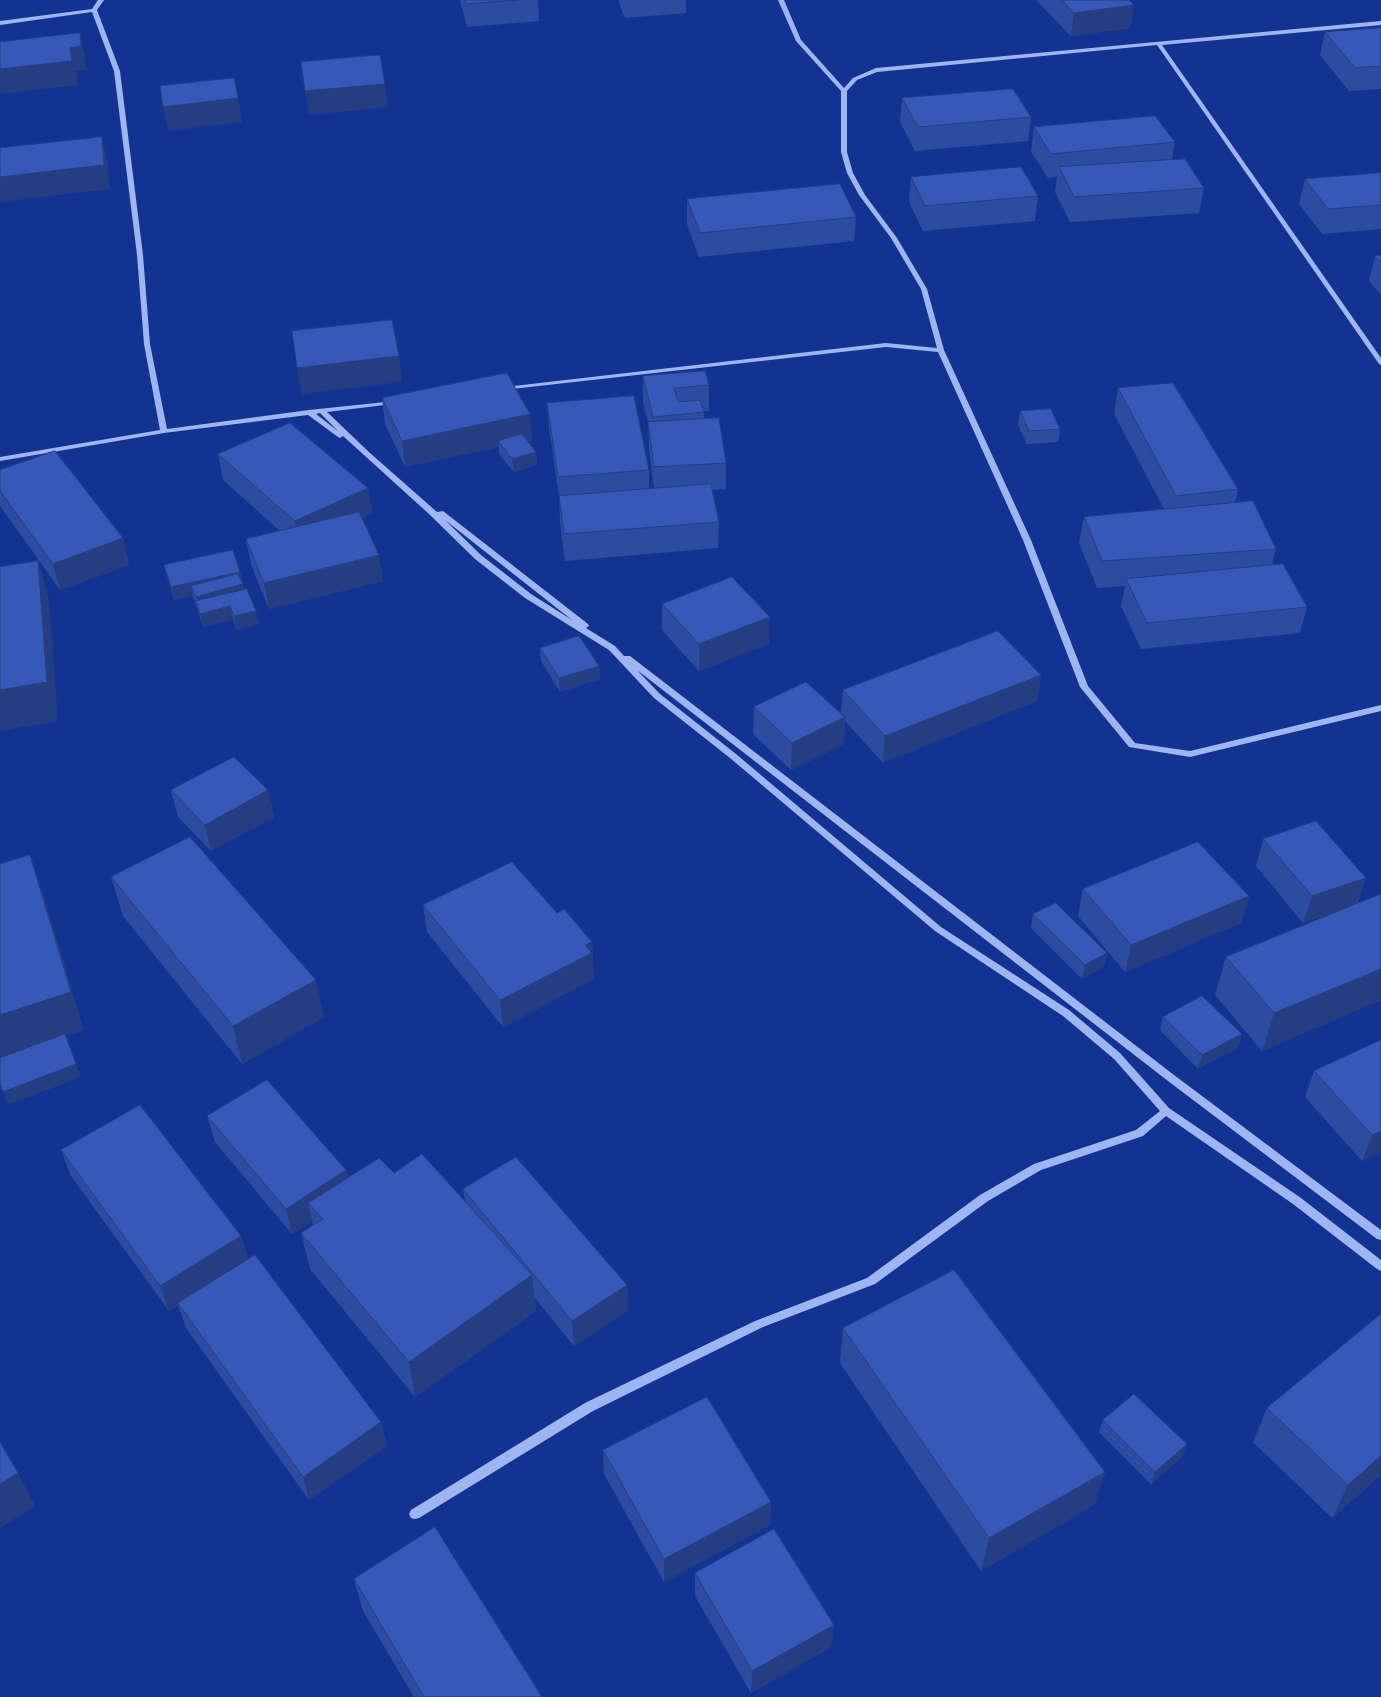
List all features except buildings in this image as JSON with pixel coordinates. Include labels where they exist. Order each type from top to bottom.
[{"type":"street","points":[[0,23],[94,10],[101,0]]},
{"type":"street","points":[[781,0],[798,41],[844,91]]},
{"type":"street","points":[[94,10],[117,71],[140,255],[147,344],[164,431]]},
{"type":"street","points":[[1381,23],[876,70],[854,78],[844,91],[844,152],[850,173],[862,195],[894,238],[924,289],[941,350],[1027,540],[1084,687],[1132,745],[1190,754],[1381,708]]},
{"type":"street","points":[[1159,44],[1381,363]]},
{"type":"street","points":[[498,390],[886,344],[941,350]]},
{"type":"street","points":[[0,459],[164,431],[400,402]]},
{"type":"street","points":[[321,411],[367,455],[432,512],[478,557],[528,596],[612,648],[657,696],[733,756],[938,929],[1066,1013],[1117,1056],[1166,1111],[1297,1201],[1381,1266]]},
{"type":"street","points":[[310,412],[1147,1060],[1381,1236]]},
{"type":"street","points":[[415,1514],[589,1407],[759,1324],[872,1281],[984,1198],[1030,1171],[1139,1132],[1166,1111]]}]
